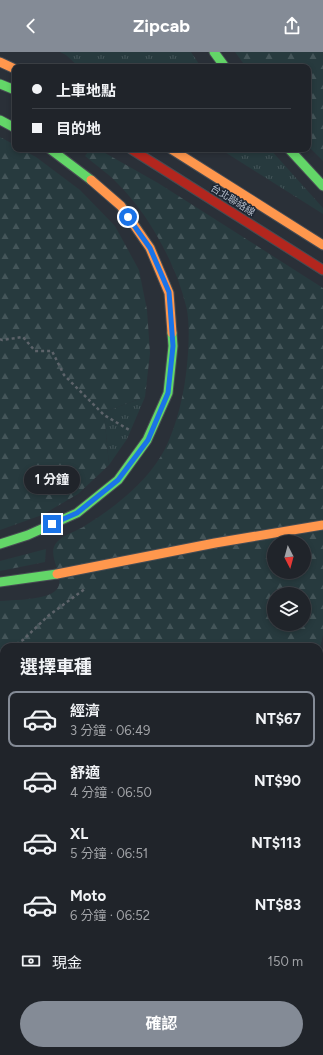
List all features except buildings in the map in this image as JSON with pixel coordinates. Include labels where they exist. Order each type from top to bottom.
[{"type":"highway","points":[[214,52],[223,64]]},
{"type":"highway","points":[[0,62],[12,68]]},
{"type":"highway","points":[[0,84],[12,89]]},
{"type":"highway","points":[[0,120],[12,126]]},
{"type":"highway","points":[[0,544],[28,535],[77,513],[118,480],[148,440],[168,393],[173,346],[169,292],[150,248],[121,206],[85,174],[54,152]]},
{"type":"highway","name":"台北聯絡線","points":[[136,152],[323,270]]},
{"type":"highway","name":"台北聯絡線","points":[[176,152],[323,245]]},
{"type":"highway","points":[[293,152],[323,186]]},
{"type":"highway","points":[[0,582],[57,574],[215,543],[323,525]]},
{"type":"path","points":[[0,338],[2,340],[23,337],[35,351],[52,351],[64,375],[104,416],[148,440]]},
{"type":"path","points":[[18,643],[48,616],[75,598]]},
{"type":"green space","points":[[60,52],[191,52],[199,64],[76,64],[66,55]]},
{"type":"green space","points":[[235,52],[323,52],[323,161],[311,149],[311,64],[244,64]]},
{"type":"green space","points":[[0,137],[12,143],[12,152],[27,152],[36,157],[80,190],[115,226],[139,270],[147,310],[150,353],[145,397],[104,412],[109,465],[78,494],[42,515],[0,530]]},
{"type":"green space","points":[[88,152],[103,152],[158,183],[323,288],[323,635],[321,643],[0,643],[0,601],[34,598],[45,596],[54,592],[59,586],[58,571],[53,556],[54,548],[57,542],[63,537],[83,527],[118,503],[146,476],[161,456],[169,439],[184,390],[189,333],[188,314],[181,290],[168,257],[150,224],[128,195],[113,179],[85,156]]},
{"type":"green space","points":[[225,152],[273,152],[323,208],[323,214]]},
{"type":"green space","points":[[145,397],[127,439],[109,465],[104,412]]},
{"type":"green space","points":[[46,549],[45,562],[0,571],[0,561]]},
{"type":"traffic: fast","points":[[214,52],[223,64]]},
{"type":"traffic: fast","points":[[0,84],[12,89]]},
{"type":"traffic: fast","points":[[0,120],[12,126]]},
{"type":"traffic: fast","points":[[54,152],[91,180]]},
{"type":"traffic: fast","points":[[292,152],[323,186]]},
{"type":"traffic: fast","points":[[0,544],[28,535],[77,513],[118,480],[147,440],[168,393],[173,346],[172,333]]},
{"type":"traffic: fast","points":[[0,582],[57,574]]},
{"type":"traffic: slow","points":[[0,62],[12,68]]},
{"type":"traffic: slow","points":[[176,152],[323,245]]},
{"type":"traffic: slow","points":[[91,180],[121,206],[150,248],[169,293],[172,333]]},
{"type":"traffic: slow","points":[[57,574],[215,543],[323,525]]},
{"type":"traffic: jam","points":[[136,152],[323,270]]},
{"type":"route","points":[[52,524],[77,513],[118,480],[148,440],[168,393],[173,346],[169,292],[150,248],[128,217]]}]
